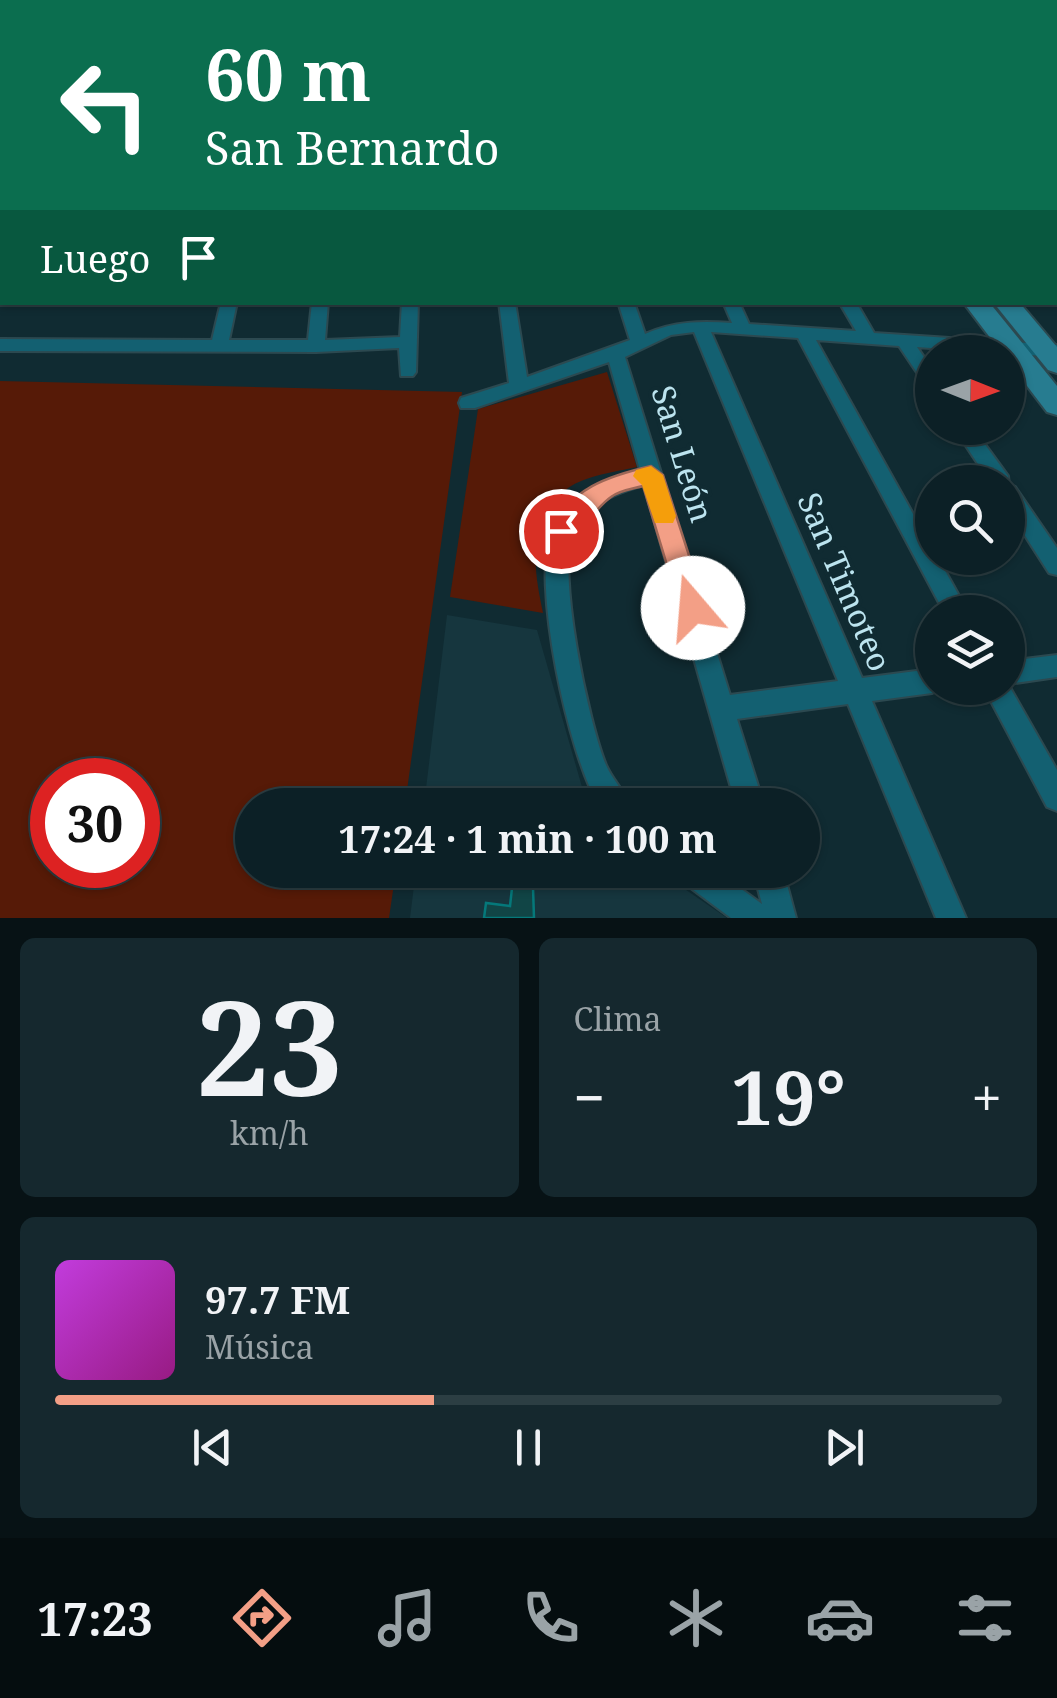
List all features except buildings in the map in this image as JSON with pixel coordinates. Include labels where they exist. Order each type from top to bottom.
[{"type":"street","points":[[220,345],[227,305]]},
{"type":"street","points":[[316,346],[320,305]]},
{"type":"street","points":[[407,372],[410,305]]},
{"type":"street","points":[[507,305],[519,387]]},
{"type":"street","points":[[627,305],[639,342]]},
{"type":"street","points":[[731,305],[742,327]]},
{"type":"street","points":[[849,305],[868,337]]},
{"type":"street","points":[[977,305],[1002,335]]},
{"type":"street","points":[[1008,305],[1053,355]]},
{"type":"street","name":"San Timoteo","points":[[700,326],[950,918]]},
{"type":"street","points":[[468,402],[615,354],[668,330],[742,327],[915,340]]},
{"type":"street","points":[[802,332],[947,595]]},
{"type":"street","points":[[904,339],[915,356]]},
{"type":"street","points":[[0,344],[316,346],[408,342]]},
{"type":"street","points":[[1025,350],[1053,355]]},
{"type":"street","name":"San León","points":[[615,354],[745,788]]},
{"type":"street","points":[[1025,364],[1057,405]]},
{"type":"street","points":[[606,788],[593,766],[559,610],[556,552],[561,531],[589,500],[609,485],[651,475]]},
{"type":"street","points":[[1025,518],[1057,566]]},
{"type":"street","points":[[1025,670],[1057,666]]},
{"type":"street","points":[[724,708],[915,683]]},
{"type":"street","points":[[1006,705],[1057,797]]},
{"type":"street","points":[[715,888],[756,918]]},
{"type":"street","points":[[773,888],[781,918]]},
{"type":"shaded area","points":[[607,372],[637,467],[584,480],[568,488],[559,499],[537,545],[536,571],[543,613],[450,597],[478,409]]},
{"type":"shaded area","points":[[0,381],[462,392],[407,788],[235,788],[235,888],[393,888],[389,918],[0,918]]},
{"type":"shaded area","points":[[447,615],[537,630],[583,788],[426,788]]},
{"type":"shaded area","points":[[414,888],[683,888],[727,918],[410,918]]},
{"type":"slow traffic","points":[[645,476],[651,475],[664,516]]},
{"type":"route","points":[[561,531],[573,515],[609,485],[651,475],[693,608]]}]
